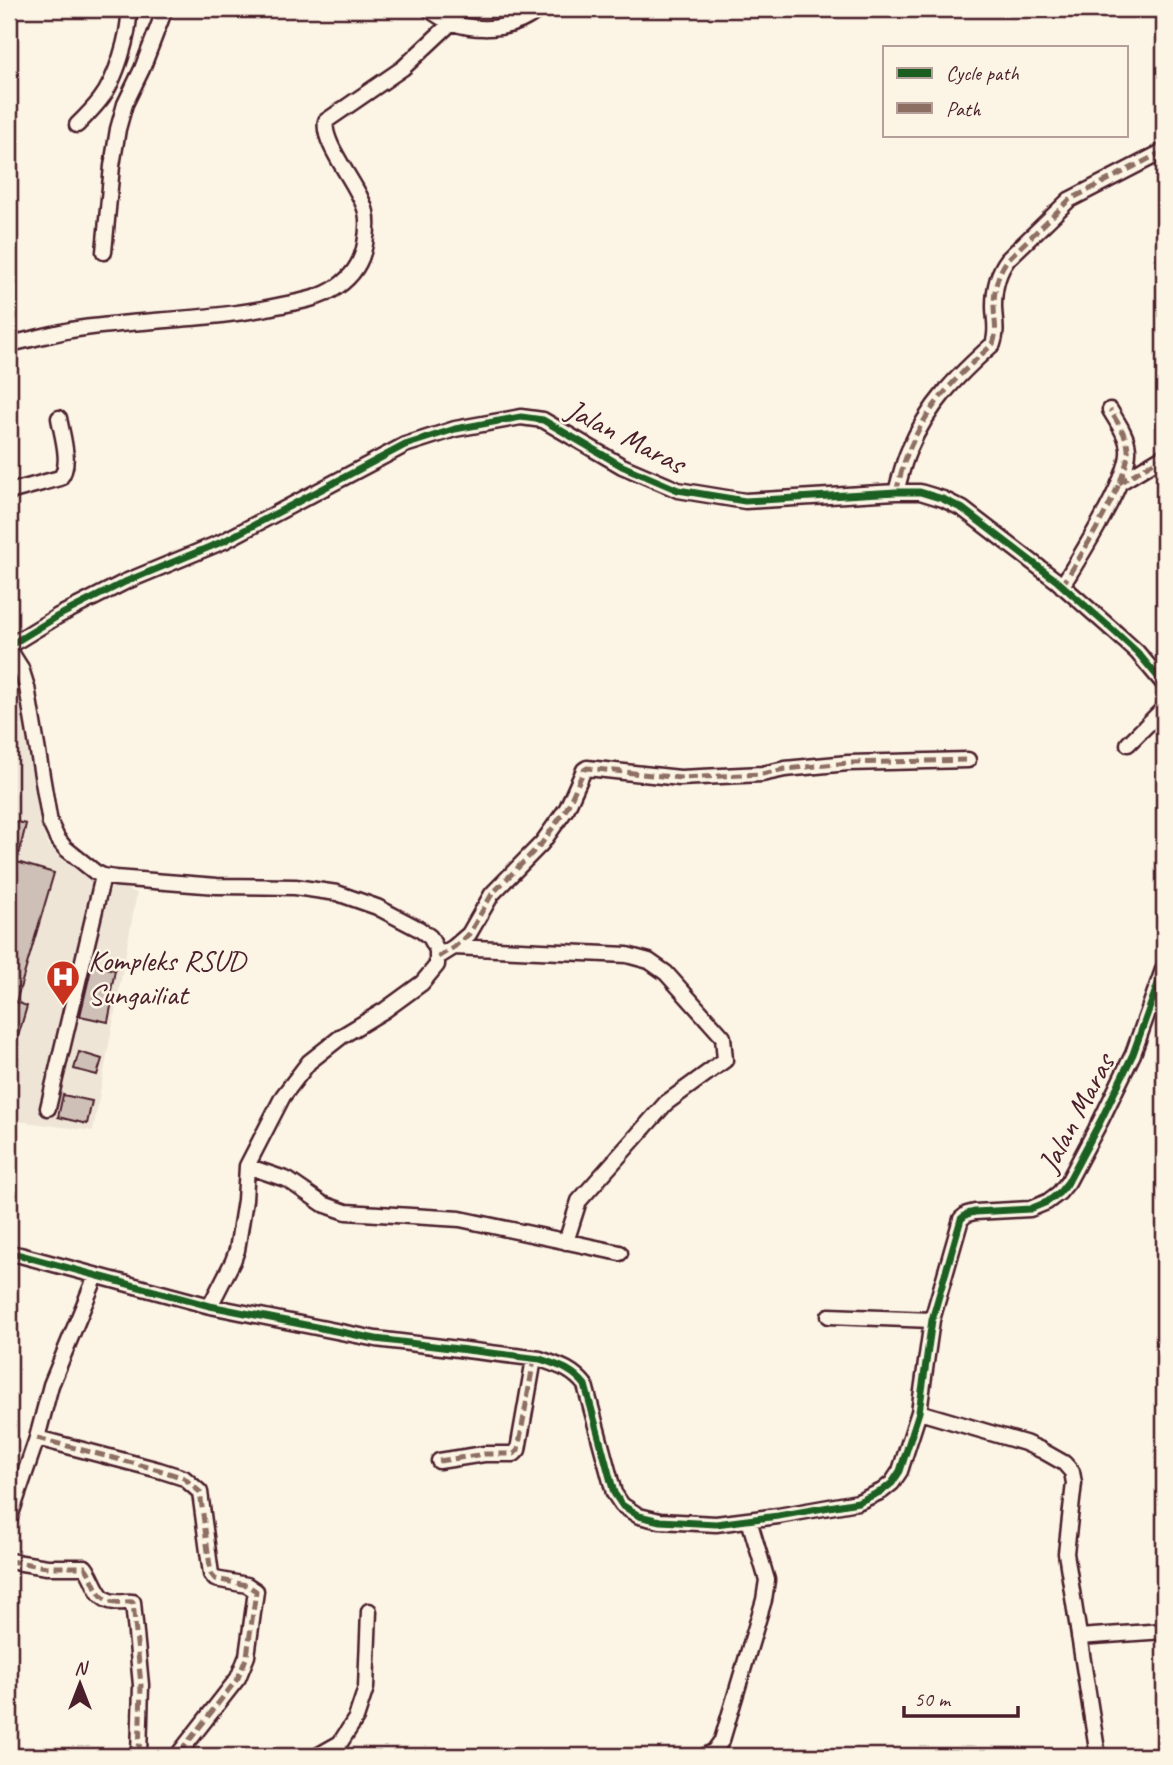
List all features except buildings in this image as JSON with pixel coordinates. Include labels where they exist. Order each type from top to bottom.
[{"type":"street","points":[[77,125],[102,98],[111,81],[126,39],[129,9]]},
{"type":"street","points":[[104,251],[118,129],[125,104],[165,9]]},
{"type":"street","points":[[429,9],[451,23],[475,28],[504,27],[539,9]]},
{"type":"street","points":[[9,344],[71,330],[246,313],[310,299],[336,288],[353,274],[362,259],[366,214],[352,181],[328,140],[326,121],[403,68],[451,23]]},
{"type":"street","points":[[896,492],[908,451],[930,411],[948,386],[993,344],[996,335],[996,280],[1001,268],[1069,200],[1164,151]]},
{"type":"street","points":[[1062,586],[1092,538],[1128,459],[1126,440],[1110,410]]},
{"type":"street","name":"Jalan Maras","points":[[9,648],[58,616],[125,583],[225,541],[405,445],[455,429],[521,417],[543,420],[622,466],[678,491],[745,500],[896,492],[920,492],[943,499],[963,509],[1062,586],[1137,652],[1164,684]]},
{"type":"street","points":[[9,492],[60,478],[65,473],[67,464],[59,418]]},
{"type":"street","points":[[1119,483],[1164,456]]},
{"type":"street","points":[[9,648],[21,668],[27,687],[47,808],[57,838],[95,873],[115,878],[217,886],[295,887],[337,893],[377,907],[419,929],[434,943],[438,957],[435,969],[422,983],[386,1010],[342,1036],[309,1062],[283,1096],[247,1166],[237,1250],[210,1306]]},
{"type":"street","points":[[1128,744],[1164,708]]},
{"type":"street","points":[[438,957],[469,934],[492,894],[542,843],[567,808],[587,768],[680,778],[762,774],[848,763],[968,760]]},
{"type":"street","points":[[48,1108],[103,876]]},
{"type":"street","points":[[454,947],[627,955],[649,961],[666,973],[723,1037],[724,1060],[666,1103],[579,1201],[566,1242]]},
{"type":"street","name":"Jalan Maras","points":[[534,1359],[576,1373],[585,1385],[614,1493],[622,1505],[639,1516],[660,1521],[716,1524],[858,1502],[882,1491],[900,1471],[919,1412],[932,1320],[961,1219],[975,1212],[1030,1209],[1047,1202],[1068,1182],[1133,1054],[1164,967]]},
{"type":"street","points":[[247,1166],[288,1180],[323,1204],[345,1212],[460,1219],[620,1252]]},
{"type":"street","points":[[9,1253],[210,1306],[376,1339],[534,1359],[518,1450],[514,1454],[484,1454],[439,1461]]},
{"type":"street","points":[[9,1520],[37,1438],[51,1385],[96,1276]]},
{"type":"street","points":[[829,1317],[932,1320]]},
{"type":"street","points":[[919,1412],[1024,1443],[1058,1458],[1072,1472],[1074,1483],[1066,1553],[1098,1756]]},
{"type":"street","points":[[37,1438],[184,1478],[200,1492],[211,1574],[215,1579],[247,1585],[256,1591],[247,1656],[238,1678],[177,1756]]},
{"type":"street","points":[[705,1756],[714,1751],[722,1740],[764,1600],[767,1580],[749,1520]]},
{"type":"street","points":[[9,1561],[47,1567],[85,1567],[104,1599],[133,1602],[141,1685],[139,1756]]},
{"type":"street","points":[[317,1756],[340,1743],[356,1718],[366,1688],[369,1611]]},
{"type":"street","points":[[1079,1637],[1164,1631]]},
{"type":"shaded area","name":"Kompleks RSUD Sungailiat","points":[[9,673],[20,703],[30,745],[35,793],[47,844],[78,871],[137,893],[93,1131],[9,1120]]},
{"type":"marked path","points":[[896,492],[907,455],[934,405],[993,344],[996,330],[996,287],[1008,259],[1069,200],[1164,151]]},
{"type":"marked path","points":[[1062,586],[1113,498],[1127,462],[1126,439],[1110,410]]},
{"type":"marked path","points":[[1119,483],[1164,456]]},
{"type":"marked path","points":[[438,957],[469,934],[492,894],[542,843],[567,808],[587,768],[680,778],[762,774],[848,763],[968,760]]},
{"type":"marked path","points":[[439,1461],[484,1454],[514,1454],[518,1450],[534,1359]]},
{"type":"marked path","points":[[37,1438],[184,1478],[200,1492],[211,1574],[215,1579],[247,1585],[256,1591],[247,1656],[238,1678],[177,1756]]},
{"type":"marked path","points":[[9,1561],[47,1567],[85,1567],[104,1598],[115,1602],[133,1602],[141,1685],[139,1756]]},
{"type":"cycle path","points":[[9,646],[58,616],[125,582],[224,541],[405,445],[455,429],[521,417],[543,420],[622,466],[678,490],[745,501],[896,492],[920,492],[943,499],[963,509],[1057,581],[1137,652],[1164,684]]},
{"type":"cycle path","points":[[9,1253],[210,1306],[376,1339],[540,1359],[560,1366],[585,1385],[614,1493],[622,1505],[639,1516],[660,1521],[716,1524],[858,1502],[882,1491],[900,1471],[919,1412],[932,1320],[961,1219],[975,1212],[1030,1209],[1047,1202],[1068,1182],[1133,1054],[1164,967]]},
{"type":"place","name":"Kompleks RSUD Sungailiat","points":[[63,1007]]}]
